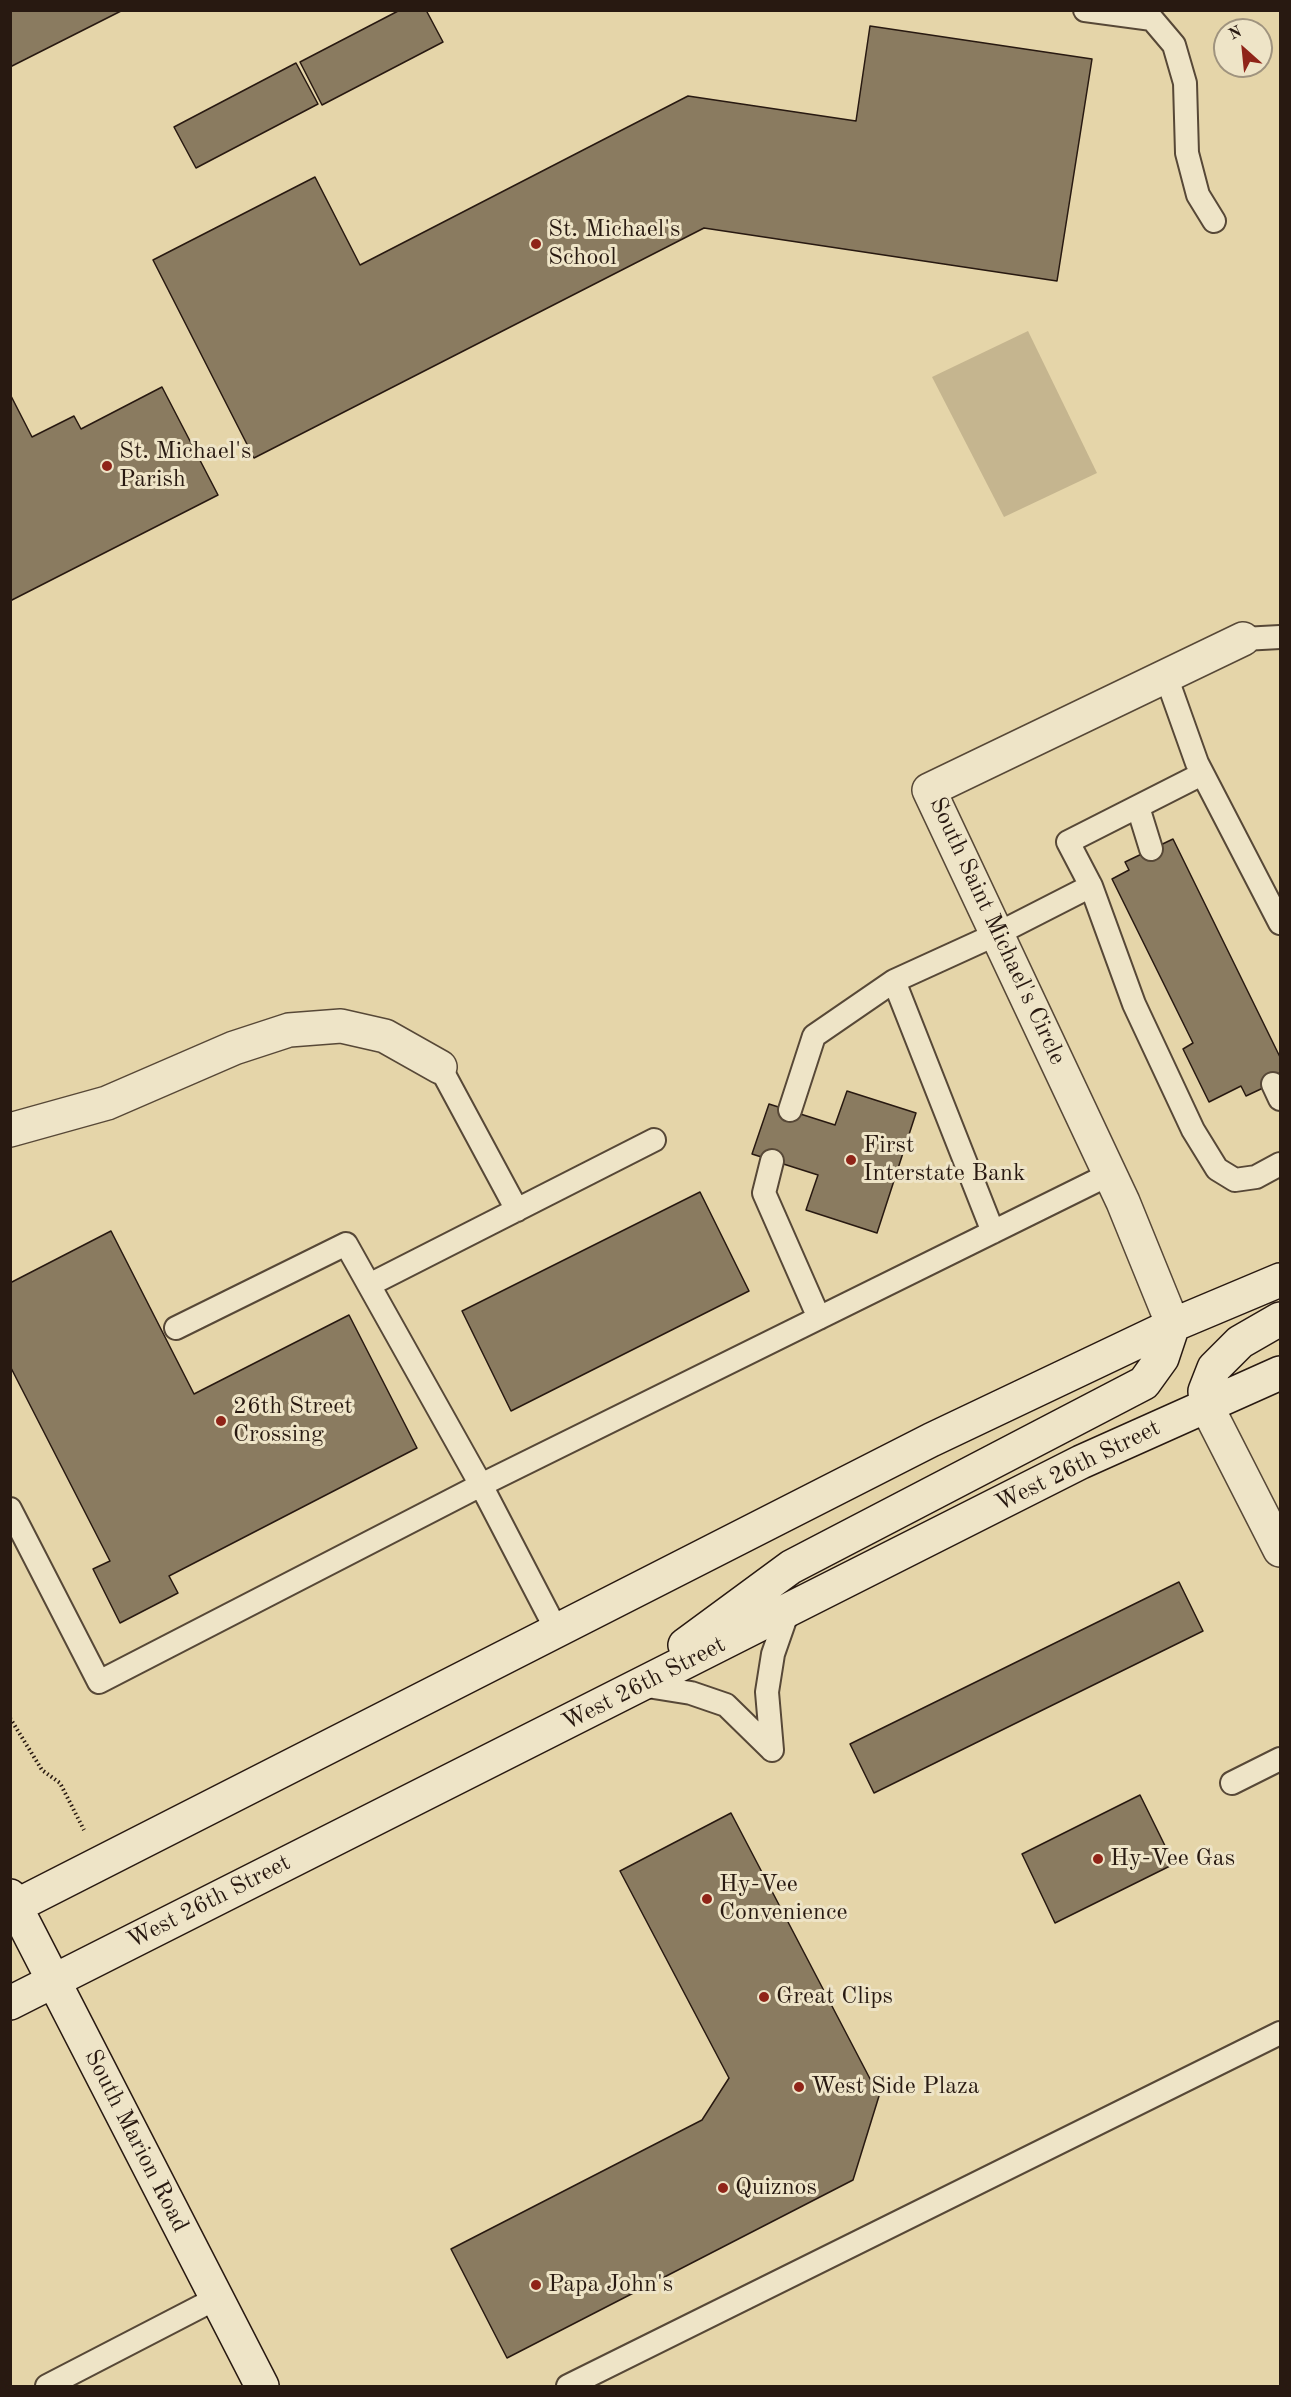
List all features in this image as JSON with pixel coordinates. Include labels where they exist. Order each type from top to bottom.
[{"type":"main road","name":"South Saint Michael's Circle","points":[[1173,1325],[1110,1174],[929,790],[1243,639]]},
{"type":"main road","points":[[10,1130],[107,1103],[234,1048],[289,1030],[341,1026],[385,1036],[440,1067]]},
{"type":"main road","points":[[12,1904],[101,1864],[931,1440],[1173,1325],[1281,1280]]},
{"type":"main road","points":[[1281,1318],[1240,1342],[1214,1368],[1205,1390],[1206,1405],[1281,1550]]},
{"type":"main road","points":[[605,1703],[791,1567],[1144,1383],[1162,1358],[1173,1325]]},
{"type":"main road","name":"West 26th Street","points":[[10,2003],[1081,1462],[1281,1373]]},
{"type":"main road","name":"South Marion Road","points":[[12,1904],[262,2386]]},
{"type":"lane","points":[[1085,10],[1152,19],[1174,45],[1185,83],[1187,153],[1198,195],[1214,221]]},
{"type":"lane","points":[[1243,639],[1281,637]]},
{"type":"lane","points":[[1166,676],[1202,774],[1281,923]]},
{"type":"lane","points":[[1202,774],[1068,842],[1091,886],[1134,1004],[1194,1130],[1216,1169],[1235,1180],[1257,1177],[1281,1164]]},
{"type":"lane","points":[[1138,807],[1151,849]]},
{"type":"lane","points":[[790,1110],[814,1036],[894,981],[997,934],[1091,886]]},
{"type":"lane","points":[[894,981],[993,1232]]},
{"type":"lane","points":[[440,1067],[517,1210]]},
{"type":"lane","points":[[369,1285],[654,1140]]},
{"type":"lane","points":[[772,1161],[764,1193],[819,1318]]},
{"type":"lane","points":[[10,1509],[99,1682],[481,1485],[1110,1174]]},
{"type":"lane","points":[[176,1328],[346,1244],[481,1485],[557,1632]]},
{"type":"lane","points":[[641,1685],[691,1693],[726,1705],[772,1750],[766,1692],[773,1654],[788,1611]]},
{"type":"lane","points":[[1232,1783],[1281,1759]]},
{"type":"lane","points":[[568,2386],[1281,2033]]},
{"type":"lane","points":[[47,2386],[217,2298]]},
{"type":"path","points":[[10,1718],[42,1770],[60,1783],[101,1864]]},
{"type":"shaded area","points":[[1028,331],[1097,473],[1004,517],[932,377]]},
{"type":"building","points":[[10,10],[123,10],[10,67]]},
{"type":"building","points":[[400,10],[426,10],[443,42],[322,105],[300,62]]},
{"type":"building","name":"St. Michael's School","points":[[870,26],[1092,59],[1057,281],[704,228],[254,458],[153,260],[315,177],[360,265],[688,96],[856,121]]},
{"type":"building","points":[[296,63],[318,104],[196,168],[174,127]]},
{"type":"building","name":"St. Michael's Parish","points":[[162,387],[218,495],[10,601],[10,394],[32,437],[74,416],[81,429]]},
{"type":"building","points":[[1173,839],[1280,1057],[1280,1080],[1246,1096],[1241,1086],[1209,1102],[1183,1049],[1193,1043],[1112,879],[1129,870],[1125,862]]},
{"type":"building","points":[[847,1091],[916,1113],[877,1233],[806,1210],[818,1175],[752,1154],[769,1104],[835,1125]]},
{"type":"building","points":[[700,1192],[749,1291],[511,1411],[462,1311]]},
{"type":"building","name":"26th Street Crossing","points":[[111,1231],[194,1394],[349,1315],[417,1448],[169,1576],[178,1593],[120,1623],[93,1569],[110,1561],[10,1366],[10,1283]]},
{"type":"building","points":[[1179,1582],[1203,1631],[874,1793],[850,1744]]},
{"type":"building","name":"Hy-Vee Gas","points":[[1140,1795],[1174,1864],[1055,1923],[1022,1854]]},
{"type":"building","name":"West Side Plaza","points":[[731,1813],[879,2096],[853,2180],[507,2358],[451,2249],[702,2120],[729,2078],[620,1871]]},
{"type":"place","name":"St. Michael's School","points":[[536,244]]},
{"type":"place","name":"St. Michael's Parish","points":[[107,466]]},
{"type":"place","name":"First Interstate Bank","points":[[851,1160]]},
{"type":"place","name":"26th Street Crossing","points":[[221,1421]]},
{"type":"place","name":"Hy-Vee Gas","points":[[1098,1859]]},
{"type":"place","name":"Hy-Vee Convenience","points":[[707,1899]]},
{"type":"place","name":"Great Clips","points":[[764,1997]]},
{"type":"place","name":"West Side Plaza","points":[[799,2087]]},
{"type":"place","name":"Quiznos","points":[[723,2188]]},
{"type":"place","name":"Papa John's","points":[[536,2285]]}]
